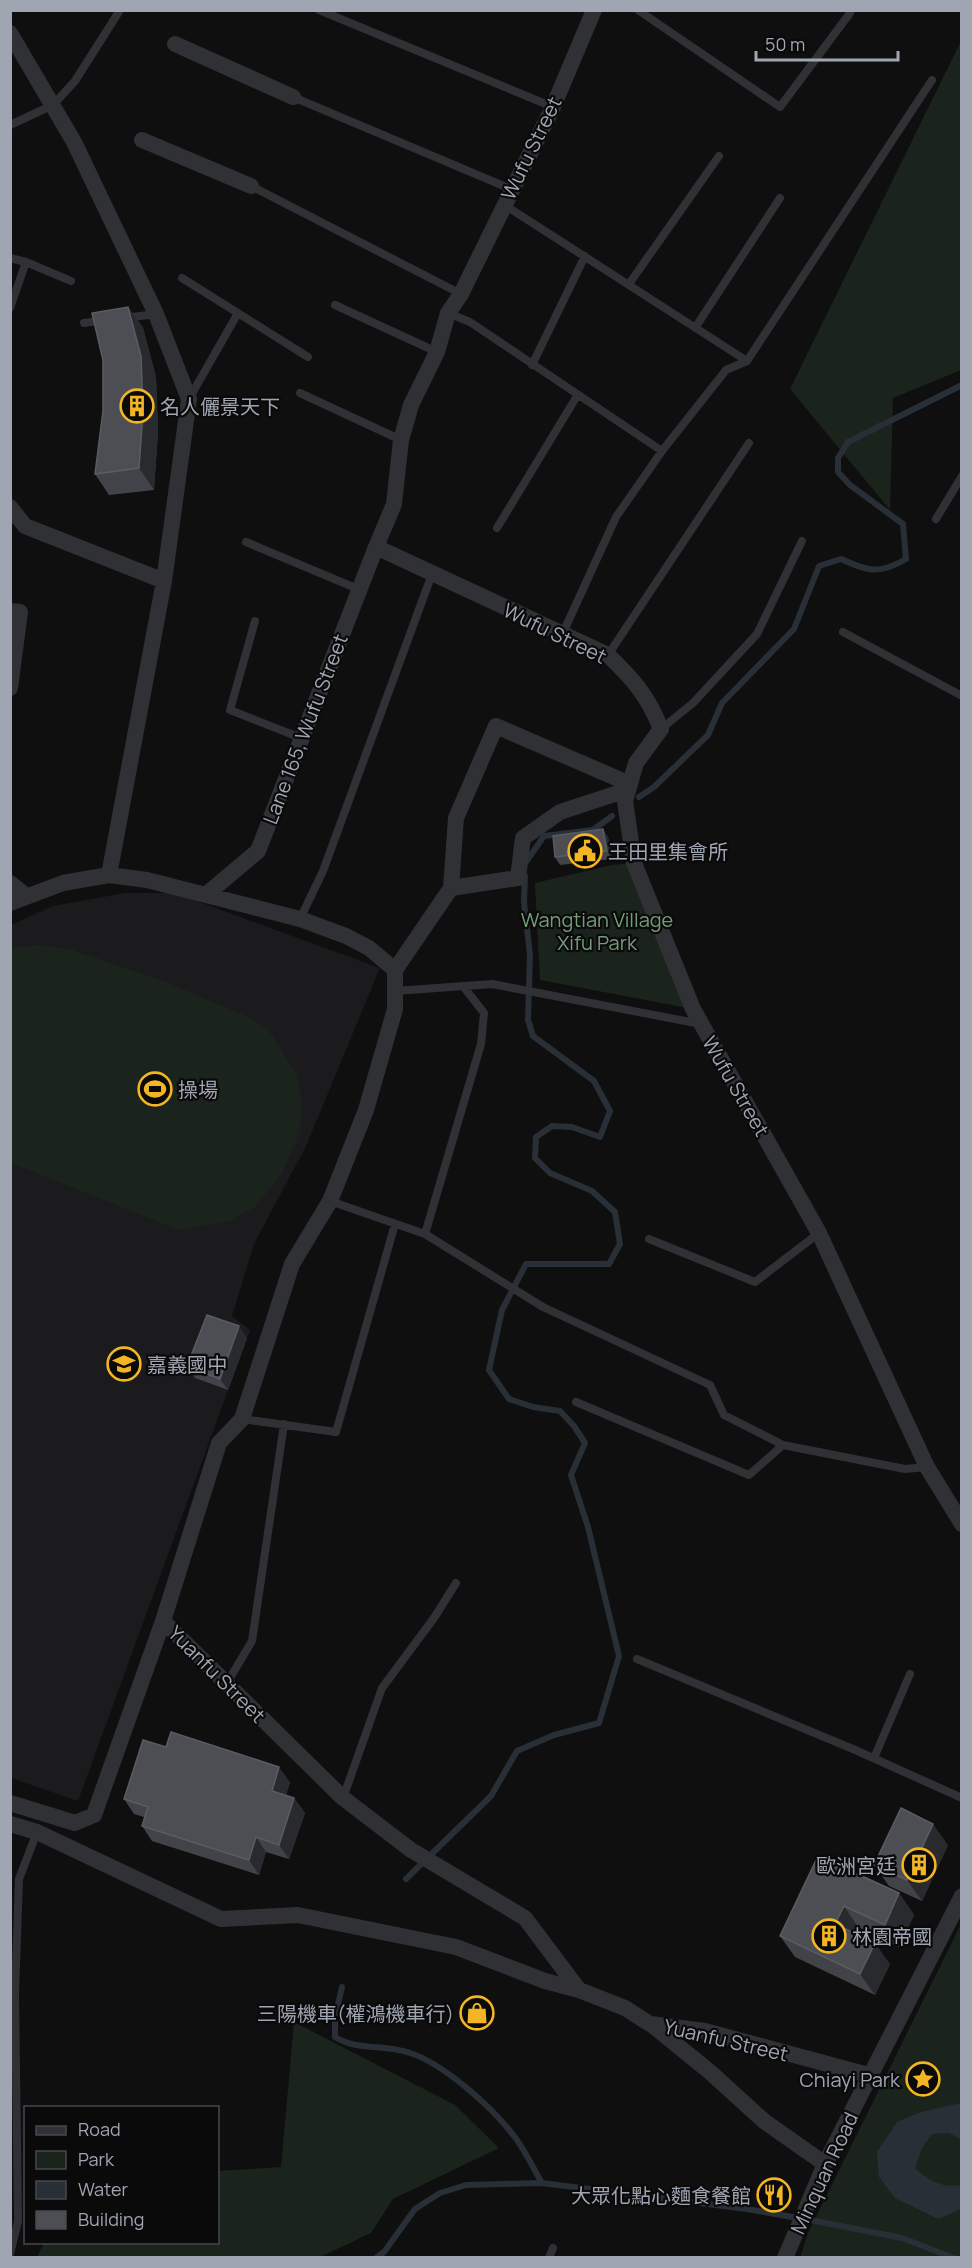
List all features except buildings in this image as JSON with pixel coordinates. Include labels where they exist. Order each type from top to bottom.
[{"type":"street","name":"Wufu Street","points":[[594,10],[552,107],[461,294],[448,313],[436,352],[411,405],[401,440],[394,504],[376,547],[608,655],[633,678],[650,701],[662,729],[636,763],[625,801],[634,863],[701,1024],[819,1233],[927,1467],[962,1524]]},
{"type":"street","points":[[10,33],[74,142],[156,314],[189,399],[164,581],[109,875]]},
{"type":"street","points":[[174,44],[293,97]]},
{"type":"street","points":[[142,140],[251,186]]},
{"type":"street","points":[[10,507],[25,526],[164,581]]},
{"type":"street","name":"Lane 165, Wufu Street","points":[[208,894],[258,851],[376,547]]},
{"type":"street","points":[[10,611],[20,612],[10,688]]},
{"type":"street","points":[[163,1621],[219,1443],[242,1419],[292,1264],[330,1201],[366,1110],[395,1009],[395,969],[451,888],[456,818],[496,726],[628,787]]},
{"type":"street","points":[[451,888],[518,878],[523,838],[560,812],[628,787]]},
{"type":"street","points":[[10,883],[18,899],[63,883],[109,875],[147,879],[300,919],[346,936],[369,948],[395,969]]},
{"type":"street","name":"Yuanfu Street","points":[[10,1803],[75,1823],[94,1815],[163,1621],[343,1798],[411,1850],[525,1918],[579,1990]]},
{"type":"street","name":"Yuanfu Street","points":[[10,1824],[37,1832],[221,1918],[297,1915],[456,1947],[625,2008],[650,2024],[710,2072],[764,2121],[825,2164]]},
{"type":"street","name":"Minquan Road","points":[[786,2258],[825,2164],[962,1896]]},
{"type":"street","name":"Yuanfu Street","points":[[650,2024],[705,2031],[872,2076]]},
{"type":"lane","points":[[10,125],[53,105],[75,81],[120,10]]},
{"type":"lane","points":[[319,10],[552,107]]},
{"type":"lane","points":[[638,10],[780,107],[850,13]]},
{"type":"lane","points":[[561,635],[616,516],[662,451],[726,370],[747,362],[932,81]]},
{"type":"lane","points":[[293,97],[507,197],[585,256],[747,362]]},
{"type":"lane","points":[[629,284],[718,156]]},
{"type":"lane","points":[[251,186],[461,294]]},
{"type":"lane","points":[[695,328],[780,198]]},
{"type":"lane","points":[[532,365],[585,256]]},
{"type":"lane","points":[[10,258],[26,262],[71,281]]},
{"type":"lane","points":[[10,308],[26,262]]},
{"type":"lane","points":[[182,278],[308,357]]},
{"type":"lane","points":[[335,305],[436,352]]},
{"type":"lane","points":[[189,399],[238,313]]},
{"type":"lane","points":[[448,313],[470,322],[662,451]]},
{"type":"lane","points":[[84,323],[156,314]]},
{"type":"lane","points":[[300,393],[401,440]]},
{"type":"lane","points":[[497,528],[577,396]]},
{"type":"lane","points":[[608,655],[749,443]]},
{"type":"lane","points":[[936,519],[962,476]]},
{"type":"lane","points":[[662,729],[693,703],[757,634],[802,541]]},
{"type":"lane","points":[[246,542],[358,589]]},
{"type":"lane","points":[[300,919],[323,871],[432,574]]},
{"type":"lane","points":[[255,621],[230,710],[301,738]]},
{"type":"lane","points":[[843,632],[962,696]]},
{"type":"lane","points":[[395,991],[492,984],[701,1024]]},
{"type":"lane","points":[[425,1234],[481,1044],[484,1013],[463,986]]},
{"type":"lane","points":[[330,1201],[425,1234],[543,1307],[710,1385],[724,1415],[783,1445],[905,1469],[927,1467]]},
{"type":"lane","points":[[242,1419],[336,1432],[394,1224]]},
{"type":"lane","points":[[649,1239],[755,1282],[819,1233]]},
{"type":"lane","points":[[576,1402],[749,1474],[783,1445]]},
{"type":"lane","points":[[227,1683],[252,1641],[284,1425]]},
{"type":"lane","points":[[343,1798],[382,1688],[456,1583]]},
{"type":"lane","points":[[637,1659],[874,1758],[962,1798]]},
{"type":"lane","points":[[874,1758],[910,1674]]},
{"type":"lane","points":[[10,2254],[18,2221],[15,1993],[19,1878],[37,1832]]},
{"type":"lane","points":[[549,2258],[553,2248]]},
{"type":"shaded area","name":"嘉義國中","points":[[125,893],[175,893],[380,968],[306,1146],[254,1244],[232,1316],[250,1330],[78,1801],[11,1778],[11,925],[53,906]]},
{"type":"green space","points":[[961,41],[961,370],[893,398],[890,510],[790,389]]},
{"type":"green space","name":"Wangtian Village Xifu Park","points":[[634,863],[693,1009],[540,980],[535,883],[612,865]]},
{"type":"green space","name":"操場","points":[[38,945],[70,949],[166,982],[246,1016],[268,1029],[297,1075],[302,1103],[300,1132],[281,1175],[256,1206],[229,1222],[179,1230],[11,1163],[11,948]]},
{"type":"green space","name":"Chiayi Park","points":[[961,1924],[961,2257],[800,2258],[808,2233]]},
{"type":"green space","points":[[294,2022],[455,2105],[499,2148],[393,2199],[371,2233],[320,2257],[37,2257],[44,2244],[219,2244],[219,2171],[281,2167]]},
{"type":"water","points":[[961,2103],[961,2139],[949,2133],[932,2134],[922,2148],[915,2168],[925,2177],[936,2182],[961,2185],[961,2209],[938,2219],[895,2198],[879,2177],[877,2152],[897,2122],[921,2112]]},
{"type":"waterway","points":[[639,797],[654,787],[708,735],[722,703],[794,629],[819,566],[841,559],[873,570],[888,567],[906,559],[903,524],[850,485],[838,472],[838,458],[848,442],[962,385]]},
{"type":"waterway","points":[[526,862],[544,836],[593,830],[612,816]]},
{"type":"waterway","points":[[406,1879],[491,1796],[517,1751],[554,1735],[599,1723],[619,1656],[588,1527],[571,1475],[585,1443],[560,1411],[533,1407],[509,1399],[489,1370],[502,1310],[526,1264],[609,1264],[620,1244],[615,1212],[592,1191],[550,1173],[535,1158],[536,1137],[552,1126],[572,1127],[600,1137],[610,1111],[594,1081],[533,1036],[528,1020],[530,955],[524,902],[525,876]]},
{"type":"waterway","points":[[342,1987],[335,2017],[335,2037],[362,2046],[401,2050],[423,2059],[452,2076],[505,2125],[522,2147],[542,2183]]},
{"type":"waterway","points":[[376,2258],[384,2252],[415,2209],[440,2193],[466,2185],[542,2183],[747,2209],[815,2221],[902,2238],[954,2258]]},
{"type":"place","name":"名人儷景天下","points":[[137,406]]},
{"type":"place","name":"王田里集會所","points":[[585,851]]},
{"type":"place","name":"操場","points":[[155,1089]]},
{"type":"place","name":"嘉義國中","points":[[124,1364]]},
{"type":"place","name":"歐洲宮廷","points":[[919,1865]]},
{"type":"place","name":"林園帝國","points":[[829,1936]]},
{"type":"place","name":"三陽機車(權鴻機車行)","points":[[477,2013]]},
{"type":"place","name":"Chiayi Park","points":[[923,2079]]},
{"type":"place","name":"大眾化點心麵食餐館","points":[[774,2195]]}]
